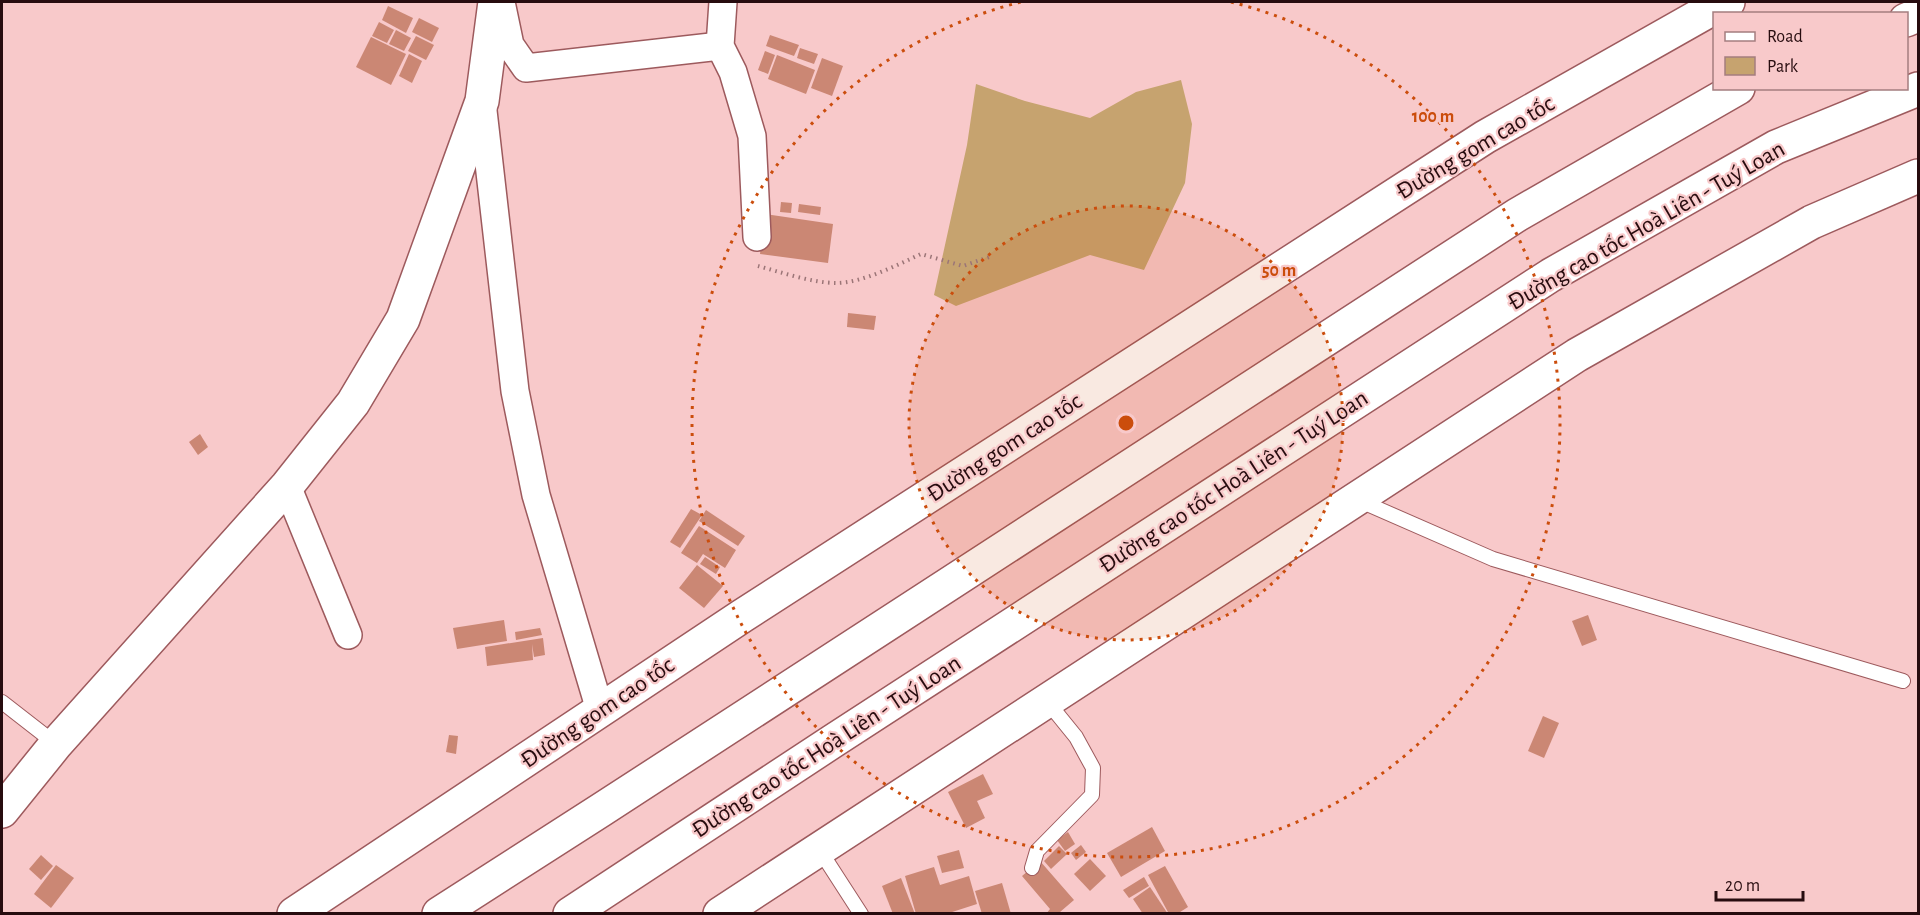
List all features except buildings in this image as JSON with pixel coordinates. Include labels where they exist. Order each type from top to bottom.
[{"type":"main road","points":[[2,811],[56,744],[287,486],[353,403],[403,319],[482,101],[495,2]]},
{"type":"main road","name":"Đường gom cao tốc","points":[[294,914],[742,616],[1485,137],[1715,7],[1728,2]]},
{"type":"main road","name":"Đường cao tốc Hoà Liên - Tuý Loan","points":[[570,914],[832,741],[1551,275],[1776,147],[1918,89]]},
{"type":"main road","points":[[438,914],[1517,215],[1735,90]]},
{"type":"main road","points":[[720,914],[1577,355],[1812,222],[1918,176]]},
{"type":"main road","points":[[588,914],[832,741]]},
{"type":"main road","points":[[427,914],[601,810]]},
{"type":"street","points":[[501,2],[510,45],[526,68],[720,46]]},
{"type":"street","points":[[723,2],[720,46],[733,72],[752,136],[757,237]]},
{"type":"street","points":[[482,101],[515,391],[536,495],[600,710]]},
{"type":"street","points":[[287,486],[348,635]]},
{"type":"lane","points":[[1356,499],[1493,560],[1903,681]]},
{"type":"lane","points":[[1032,868],[1037,851],[1092,795],[1093,768],[1076,737],[1046,700]]},
{"type":"lane","points":[[2,702],[56,744]]},
{"type":"lane","points":[[819,849],[861,914]]},
{"type":"path","points":[[757,237],[744,263],[837,283],[879,273],[921,254],[963,266],[989,257]]},
{"type":"green space","points":[[1181,80],[1192,124],[1185,183],[1144,270],[1090,255],[956,306],[934,295],[967,145],[976,84],[1025,101],[1090,118],[1136,92]]}]
